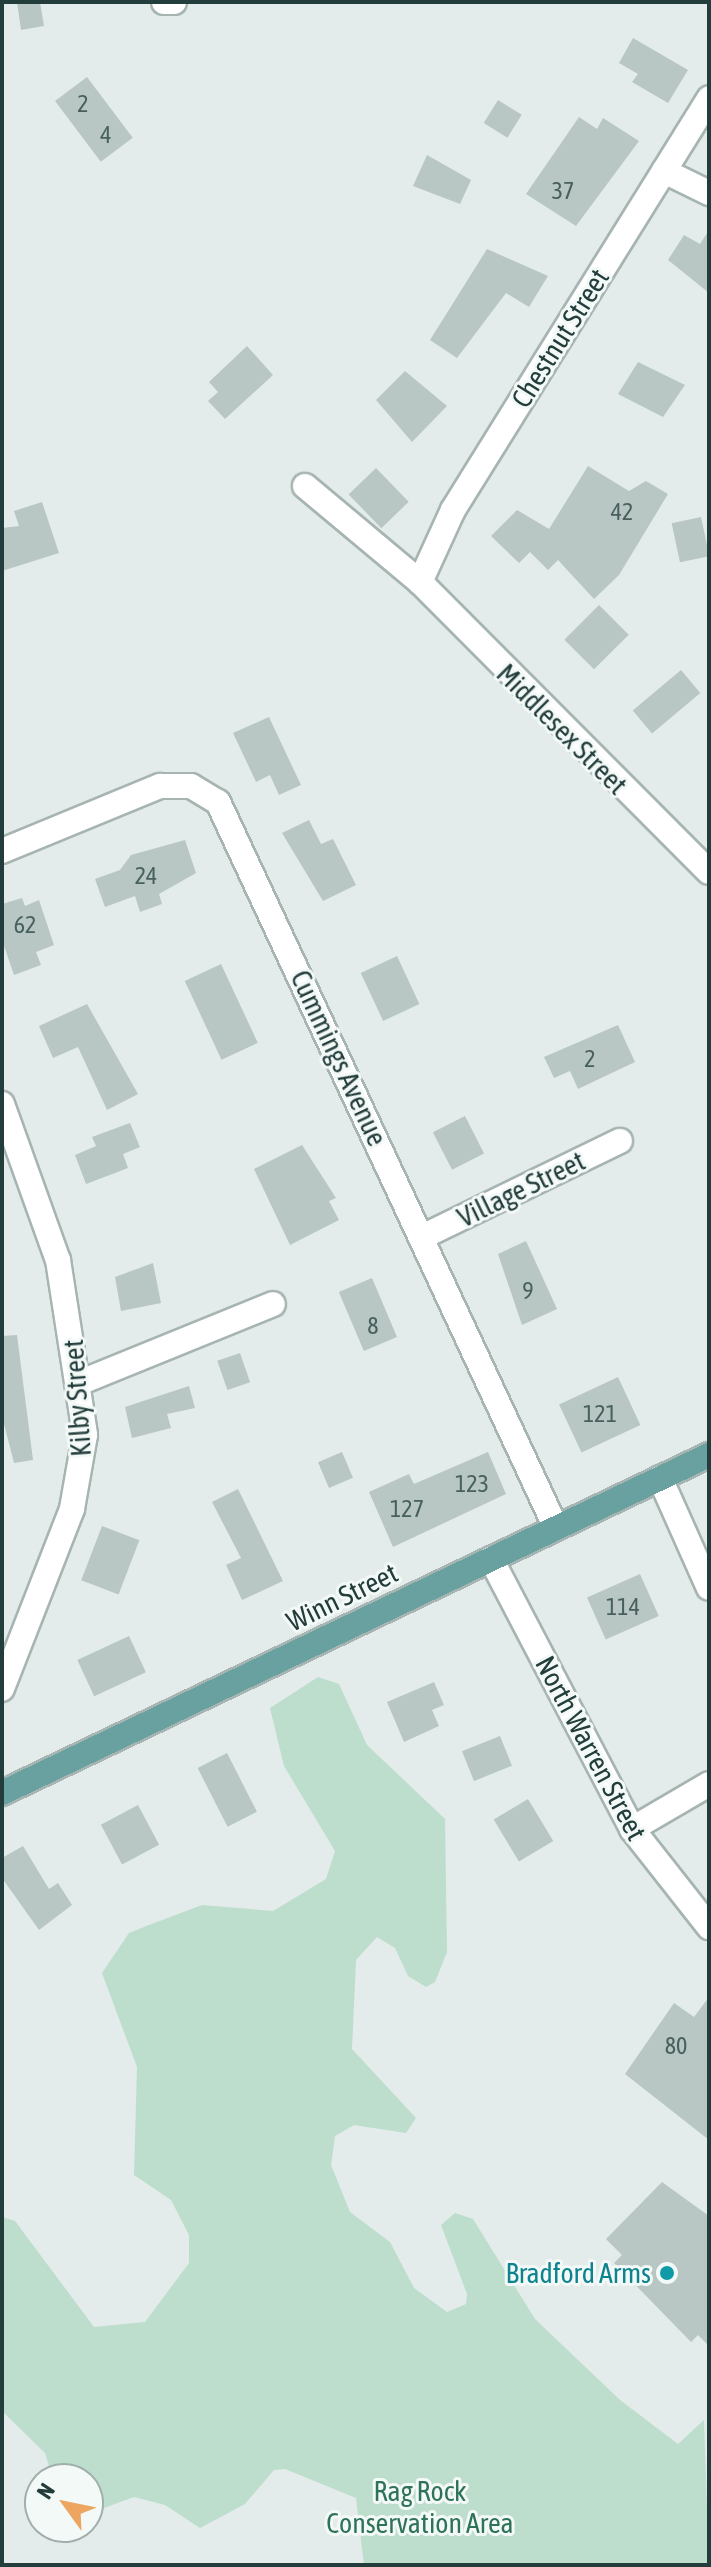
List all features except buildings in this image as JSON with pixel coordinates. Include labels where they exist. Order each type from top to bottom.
[{"type":"main road","name":"Winn Street","points":[[2,1793],[709,1455]]},
{"type":"street","points":[[164,2],[174,2]]},
{"type":"street","name":"Chestnut Street","points":[[420,582],[453,510],[709,98]]},
{"type":"street","points":[[664,171],[709,193]]},
{"type":"street","name":"Middlesex Street","points":[[305,486],[420,582],[709,872]]},
{"type":"street","name":"Cummings Avenue","points":[[2,851],[160,786],[191,786],[218,802],[556,1528]]},
{"type":"street","name":"Kilby Street","points":[[2,1104],[58,1260],[81,1382],[78,1490],[2,1689]]},
{"type":"street","name":"Village Street","points":[[422,1237],[620,1141]]},
{"type":"street","points":[[81,1382],[273,1304]]},
{"type":"street","points":[[660,1478],[709,1588]]},
{"type":"street","name":"North Warren Street","points":[[491,1559],[632,1829],[709,1927]]},
{"type":"street","points":[[632,1829],[709,1784]]},
{"type":"green space","name":"Rag Rock Conservation Area","points":[[318,1677],[339,1684],[367,1745],[445,1819],[447,1952],[435,1982],[426,1987],[408,1976],[395,1948],[377,1937],[356,1960],[352,2049],[416,2118],[406,2133],[354,2125],[335,2136],[331,2165],[350,2212],[390,2242],[414,2288],[447,2312],[466,2304],[467,2294],[441,2225],[455,2213],[473,2219],[535,2319],[620,2400],[678,2444],[704,2420],[709,2565],[364,2565],[356,2498],[285,2469],[274,2470],[245,2504],[200,2528],[165,2505],[134,2497],[104,2508],[104,2463],[48,2463],[45,2453],[2,2411],[2,2217],[15,2221],[94,2327],[145,2322],[189,2263],[189,2235],[171,2200],[134,2175],[137,2067],[102,1973],[129,1933],[202,1905],[273,1911],[326,1879],[335,1851],[284,1766],[270,1708]]},
{"type":"place","name":"Bradford Arms","points":[[667,2273]]}]
